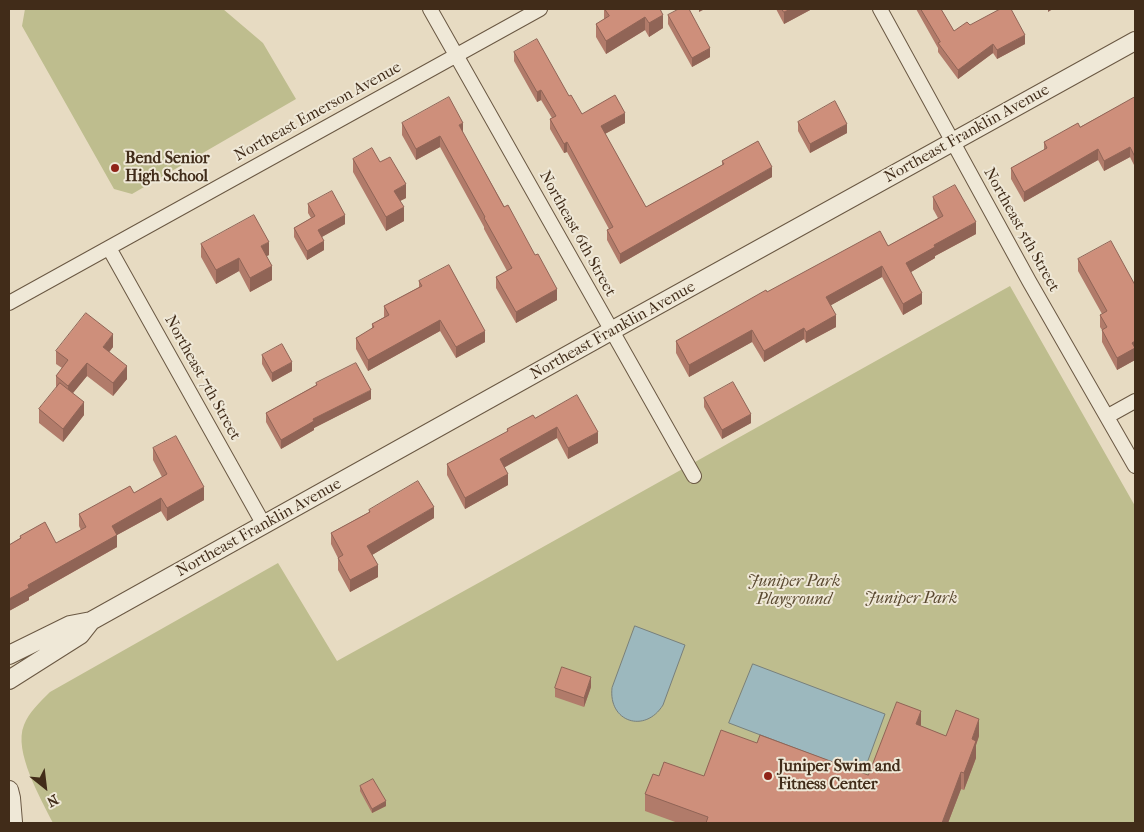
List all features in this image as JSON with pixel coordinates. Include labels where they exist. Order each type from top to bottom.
[{"type":"street","name":"Northeast 6th Street","points":[[430,9],[694,476]]},
{"type":"street","name":"Northeast Emerson Avenue","points":[[9,303],[540,9]]},
{"type":"street","name":"Northeast 5th Street","points":[[880,9],[1029,281],[1135,466]]},
{"type":"street","name":"Northeast Franklin Avenue","points":[[9,680],[80,635],[92,622],[611,331],[1135,41]]},
{"type":"street","name":"Northeast 7th Street","points":[[109,248],[264,525]]},
{"type":"street","points":[[1108,416],[1135,401]]},
{"type":"street","name":"Northeast Franklin Avenue","points":[[9,655],[70,625],[92,622]]},
{"type":"street","points":[[9,790],[12,821]]},
{"type":"green space","points":[[25,9],[223,9],[263,43],[296,99],[132,194],[114,189],[22,26]]},
{"type":"green space","name":"Juniper Park","points":[[1010,286],[1135,506],[1135,823],[53,823],[30,775],[22,748],[24,725],[35,707],[50,692],[278,563],[337,661]]},
{"type":"water","points":[[635,626],[685,645],[663,705],[655,714],[647,719],[638,721],[629,720],[622,716],[612,700],[612,688]]},
{"type":"water","points":[[753,664],[885,714],[863,774],[729,723]]},
{"type":"building","points":[[605,9],[660,9],[663,15],[649,23],[645,17],[606,41],[596,24],[609,16]]},
{"type":"building","points":[[679,9],[689,9],[710,48],[692,58],[668,15]]},
{"type":"building","points":[[921,9],[941,9],[954,31],[967,22],[970,25],[1000,9],[1011,9],[1025,35],[997,50],[993,44],[958,70],[938,43],[940,42]]},
{"type":"building","points":[[537,39],[569,96],[571,95],[582,114],[615,95],[625,113],[601,126],[646,207],[724,164],[722,161],[758,141],[772,167],[620,254],[607,230],[613,227],[567,142],[564,144],[550,119],[556,116],[541,90],[537,92],[514,52]]},
{"type":"building","points":[[449,97],[463,123],[459,125],[504,207],[508,205],[535,255],[538,254],[557,289],[516,312],[496,277],[512,268],[440,136],[416,149],[402,123]]},
{"type":"building","points":[[1135,97],[1135,157],[1130,147],[1104,161],[1098,149],[1024,192],[1011,168],[1047,148],[1044,142],[1078,123],[1080,127]]},
{"type":"building","points":[[835,101],[847,124],[810,144],[798,122]]},
{"type":"building","points":[[372,148],[380,162],[390,157],[406,184],[394,191],[404,207],[386,217],[353,159]]},
{"type":"building","points":[[955,185],[976,222],[906,263],[922,293],[903,304],[882,266],[826,297],[836,315],[806,332],[804,328],[764,351],[752,330],[689,365],[676,341],[766,290],[767,292],[880,231],[888,246],[943,216],[933,197]]},
{"type":"building","points":[[332,191],[345,215],[318,230],[324,241],[307,251],[294,228],[315,216],[308,204]]},
{"type":"building","points":[[254,215],[269,242],[261,246],[272,266],[250,278],[239,258],[216,270],[201,244]]},
{"type":"building","points":[[1111,241],[1135,285],[1135,341],[1132,343],[1135,348],[1117,358],[1102,330],[1107,327],[1100,315],[1107,311],[1078,259]]},
{"type":"building","points":[[449,265],[485,331],[456,347],[440,320],[368,360],[356,338],[374,327],[372,324],[389,315],[384,306],[422,286],[419,281]]},
{"type":"building","points":[[86,313],[113,334],[103,347],[127,366],[113,383],[87,363],[68,386],[56,376],[68,360],[56,351]]},
{"type":"building","points":[[282,344],[292,362],[272,373],[262,355]]},
{"type":"building","points":[[356,363],[371,390],[313,419],[314,421],[281,440],[266,413],[317,385],[316,383]]},
{"type":"building","points":[[733,382],[751,414],[722,430],[704,398]]},
{"type":"building","points":[[60,383],[84,402],[63,429],[39,409]]},
{"type":"building","points":[[577,395],[598,432],[568,448],[557,427],[500,459],[508,474],[465,498],[447,464],[508,431],[507,429],[533,415],[535,418]]},
{"type":"building","points":[[176,436],[204,487],[167,508],[161,498],[112,526],[117,535],[28,585],[29,588],[9,599],[9,545],[21,538],[20,536],[45,522],[56,543],[86,527],[79,514],[130,486],[134,493],[167,474],[153,448]]},
{"type":"building","points":[[418,481],[434,507],[367,546],[378,565],[350,580],[338,558],[343,555],[331,533],[370,512],[369,510]]},
{"type":"building","points":[[562,667],[591,677],[584,698],[555,688]]},
{"type":"building","points":[[897,702],[921,711],[916,724],[946,736],[956,710],[979,719],[972,739],[976,741],[964,773],[961,772],[942,823],[706,823],[708,817],[645,794],[653,774],[659,776],[664,762],[704,776],[721,730],[757,743],[760,735],[868,775]]},
{"type":"building","points":[[373,779],[386,801],[372,809],[360,786]]},
{"type":"place","name":"Bend Senior High School","points":[[115,168]]},
{"type":"place","name":"Juniper Swim and Fitness Center","points":[[768,776]]},
{"type":"park label","name":"Juniper Park Playground","points":[[794,591]]}]
